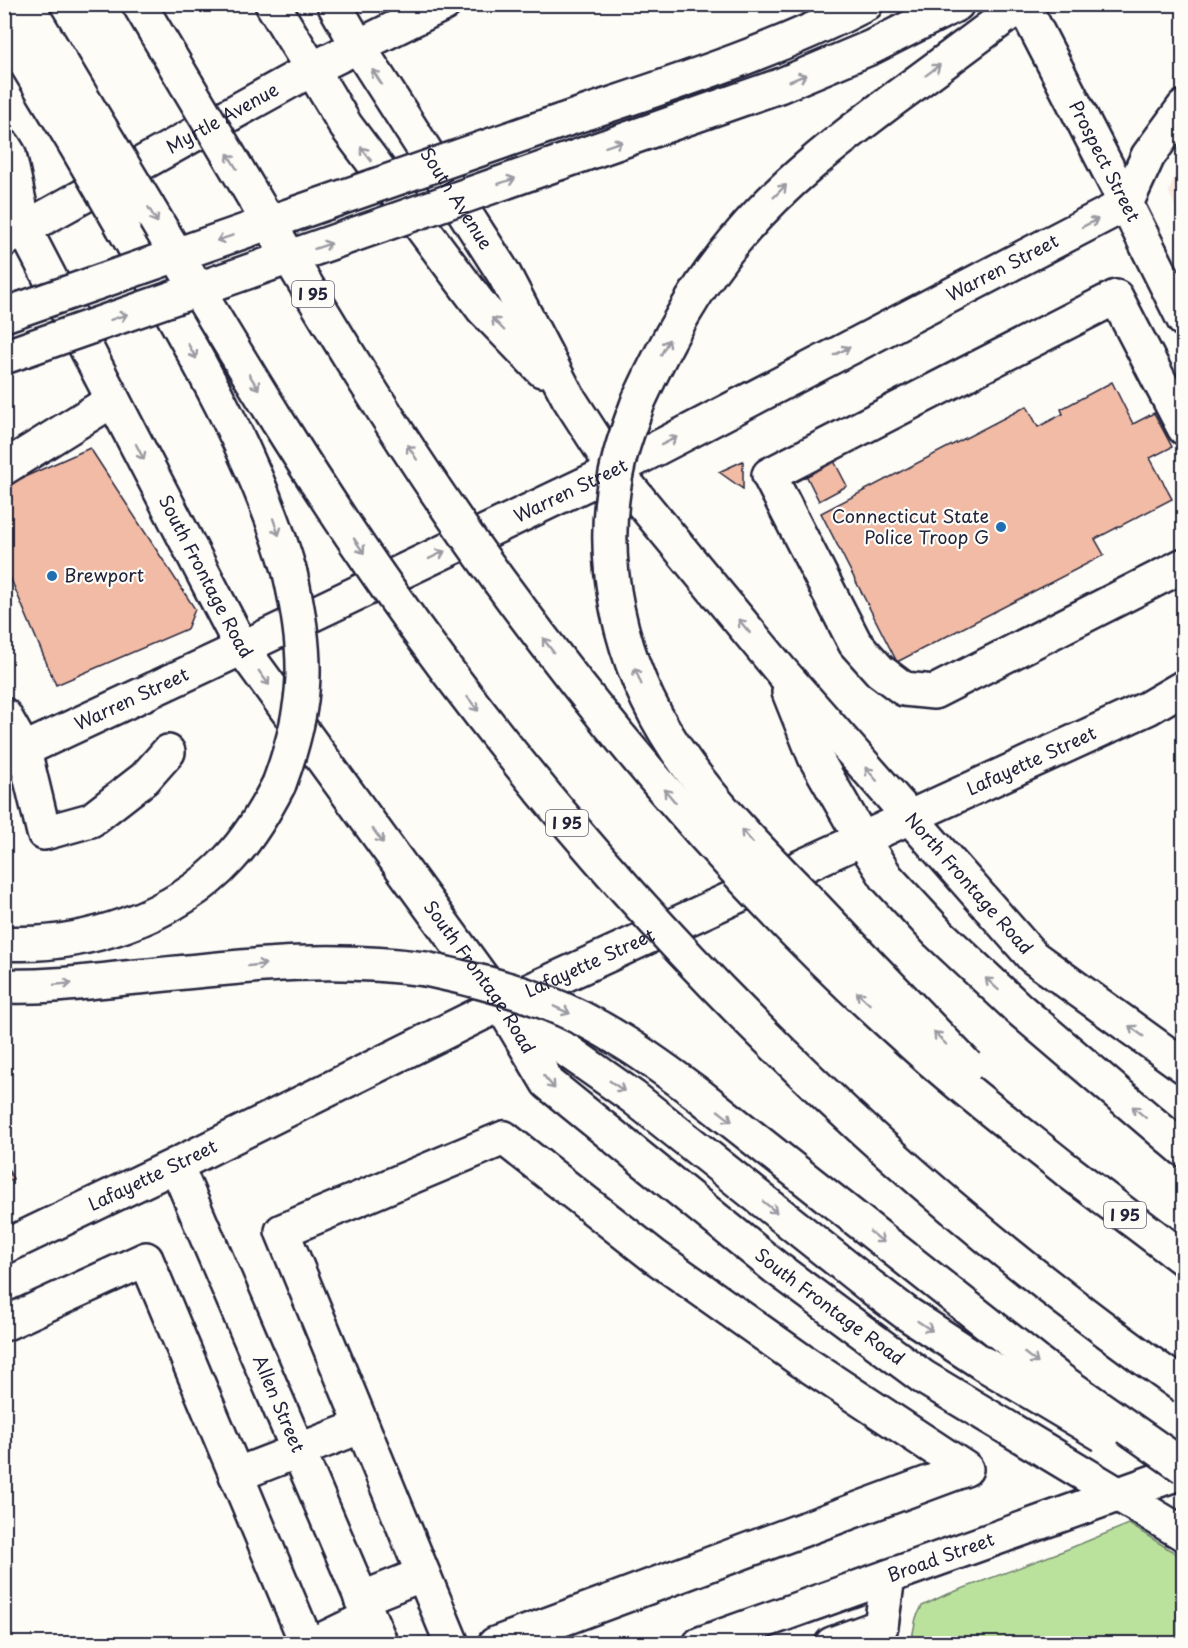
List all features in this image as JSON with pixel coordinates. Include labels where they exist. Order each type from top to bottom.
[{"type":"main road","name":"I 95","points":[[26,4],[248,373],[356,542],[447,671],[573,830],[676,946],[784,1056],[857,1125],[1013,1258],[1096,1323],[1184,1387]]},
{"type":"main road","name":"I 95","points":[[139,4],[389,417],[444,501],[499,581],[580,686],[688,817],[831,968],[905,1038],[1068,1171],[1184,1259]]},
{"type":"main road","name":"South Avenue","points":[[272,4],[346,126],[483,309],[568,397]]},
{"type":"main road","name":"South Avenue","points":[[334,4],[358,46],[504,274],[568,397],[615,470]]},
{"type":"main road","name":"Myrtle Avenue","points":[[11,226],[312,69],[444,4]]},
{"type":"main road","points":[[4,315],[764,50],[866,4]]},
{"type":"main road","points":[[4,357],[779,86],[872,47],[957,4]]},
{"type":"main road","points":[[1023,4],[801,172],[737,237],[698,290],[665,346],[639,400],[619,460],[610,522],[611,573],[617,610],[625,639],[646,696],[676,749],[698,779],[755,845],[1068,1171]]},
{"type":"main road","name":"Prospect Street","points":[[1023,4],[1179,311]]},
{"type":"main road","points":[[4,27],[123,227],[246,453],[273,518],[290,573],[299,616],[304,668],[303,698],[298,726],[279,784],[266,810],[228,860],[188,893],[141,918],[88,936],[43,943],[4,943]]},
{"type":"main road","points":[[1126,204],[1148,156],[1184,107]]},
{"type":"main road","name":"South Frontage Road","points":[[4,146],[9,154],[11,226],[113,400],[242,648],[501,1004],[548,1083],[775,1267],[923,1377],[1184,1534]]},
{"type":"main road","name":"Warren Street","points":[[14,754],[615,470],[1126,204]]},
{"type":"main road","points":[[1184,428],[1116,297],[769,475],[855,643],[880,671],[904,689],[934,692],[1184,565]]},
{"type":"main road","points":[[1130,323],[1179,311]]},
{"type":"main road","points":[[4,468],[113,400]]},
{"type":"main road","name":"North Frontage Road","points":[[615,470],[781,670],[909,818],[1034,957],[1184,1066]]},
{"type":"main road","name":"North Frontage Road","points":[[781,670],[815,757],[887,878],[938,933],[1019,1009],[1184,1150]]},
{"type":"main road","name":"Lafayette Street","points":[[4,1247],[176,1165],[501,1004],[1148,708],[1184,687]]},
{"type":"main road","name":"Lafayette Street","points":[[1148,708],[1184,697]]},
{"type":"main road","points":[[4,715],[14,754],[44,833],[91,820],[145,778],[168,752]]},
{"type":"main road","points":[[4,986],[65,984],[301,962],[366,963],[425,969],[489,984],[547,1003],[599,1028],[648,1058],[699,1095],[1039,1364],[1184,1469]]},
{"type":"main road","points":[[501,1004],[633,1097],[906,1313],[984,1364],[1101,1434],[1184,1478]]},
{"type":"main road","points":[[452,1644],[282,1231],[504,1138],[654,1256],[802,1361],[966,1469],[495,1644]]},
{"type":"main road","name":"Allen Street","points":[[176,1165],[370,1620]]},
{"type":"main road","points":[[4,1324],[146,1259],[307,1644]]},
{"type":"main road","points":[[236,1474],[362,1426]]},
{"type":"main road","name":"Broad Street","points":[[700,1644],[1184,1469]]},
{"type":"main road","points":[[313,1644],[370,1620],[423,1574]]},
{"type":"main road","points":[[832,1644],[881,1626],[888,1576]]},
{"type":"shaded area","points":[[1183,151],[1183,226],[1169,192]]},
{"type":"green space","points":[[1129,1524],[1183,1558],[1183,1643],[911,1643],[916,1618],[922,1606]]},
{"type":"building","points":[[1112,382],[1133,424],[1154,413],[1172,447],[1150,458],[1172,499],[1095,539],[1104,555],[897,662],[821,513],[1027,406],[1038,427],[1063,414],[1061,409]]},
{"type":"building","points":[[90,448],[195,609],[187,629],[56,685],[4,563],[4,486]]},
{"type":"building","points":[[833,459],[847,486],[819,501],[805,473]]},
{"type":"building","points":[[743,461],[743,489],[719,472]]},
{"type":"building","points":[[4,1161],[13,1179],[4,1183]]},
{"type":"place","name":"Connecticut State Police Troop G","points":[[1001,527]]},
{"type":"place","name":"Brewport","points":[[52,576]]}]
